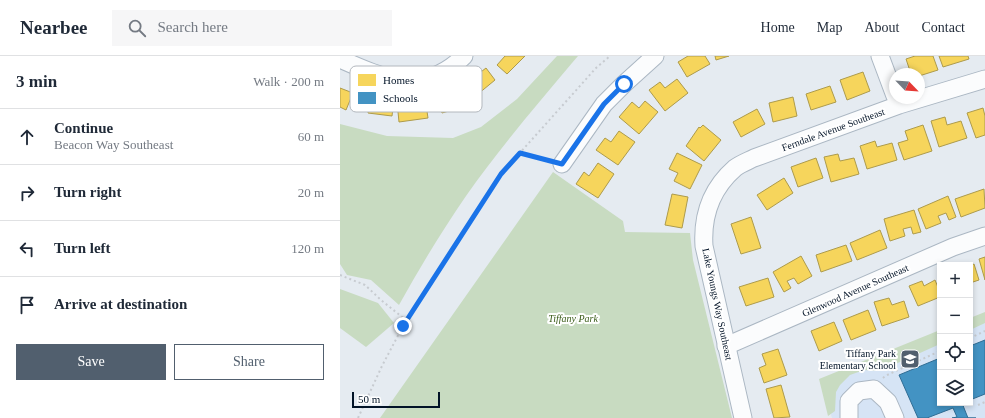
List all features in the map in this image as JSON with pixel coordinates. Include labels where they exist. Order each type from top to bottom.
[{"type":"street","points":[[452,66],[464,56]]},
{"type":"street","points":[[562,164],[604,104],[655,56]]},
{"type":"street","points":[[880,56],[889,79]]},
{"type":"street","points":[[340,59],[356,66]]},
{"type":"street","name":"Ferndale Avenue Southeast","points":[[925,93],[985,79]]},
{"type":"street","name":"Ferndale Avenue Southeast","points":[[714,191],[735,168],[754,158],[889,103]]},
{"type":"street","name":"Lake Youngs Way Southeast","points":[[714,191],[705,218],[704,246],[743,418]]},
{"type":"street","name":"Glenwood Avenue Southeast","points":[[726,346],[953,247],[985,236]]},
{"type":"street","points":[[849,418],[849,400],[859,391],[874,389],[888,402],[895,418]]},
{"type":"path","points":[[358,418],[382,366],[407,321],[501,174],[596,68],[610,56]]},
{"type":"path","points":[[520,153],[562,164]]},
{"type":"path","points":[[340,275],[365,285],[407,321]]},
{"type":"path","points":[[973,337],[985,331]]},
{"type":"path","points":[[874,389],[885,376],[937,352]]},
{"type":"path","points":[[978,405],[985,402]]},
{"type":"shaded area","name":"Tiffany Park Elementary School","points":[[985,318],[985,418],[832,418],[821,382],[937,337],[937,406],[973,406],[973,323]]},
{"type":"green space","points":[[557,56],[578,56],[478,179],[423,263],[399,305],[371,280],[347,275],[340,264],[340,124],[387,136],[453,138],[481,127],[517,99]]},
{"type":"green space","name":"Tiffany Park","points":[[553,172],[623,221],[625,232],[690,233],[693,260],[732,418],[380,418]]},
{"type":"green space","points":[[340,289],[378,303],[394,323],[366,347],[340,328]]},
{"type":"green space","points":[[985,312],[985,323],[973,329],[973,317]]},
{"type":"green space","points":[[937,331],[937,345],[880,371],[864,370],[850,375],[840,385],[836,392],[835,411],[828,416],[819,379]]},
{"type":"building: Homes","points":[[505,56],[525,56],[507,74],[497,65]]},
{"type":"building: Homes","points":[[688,56],[705,56],[710,64],[687,77],[678,62]]},
{"type":"building: Homes","points":[[715,56],[729,56],[716,60]]},
{"type":"building: Homes","points":[[915,56],[933,56],[938,70],[925,74],[925,68],[909,68],[906,59]]},
{"type":"building: Homes","points":[[939,56],[968,56],[969,59],[943,67]]},
{"type":"building: Homes","points":[[486,68],[495,80],[482,91],[482,71]]},
{"type":"building: Homes","points":[[863,72],[870,91],[847,100],[840,80]]},
{"type":"building: Homes","points":[[677,79],[688,93],[665,111],[649,90],[660,82],[665,88]]},
{"type":"building: Homes","points":[[830,86],[836,102],[811,110],[806,94]]},
{"type":"building: Homes","points":[[340,88],[350,92],[350,100],[346,110],[340,107]]},
{"type":"building: Homes","points":[[793,97],[797,116],[773,122],[769,103]]},
{"type":"building: Homes","points":[[645,101],[658,112],[639,134],[619,117],[632,102],[639,108]]},
{"type":"building: Homes","points":[[983,108],[985,116],[985,135],[976,138],[967,113]]},
{"type":"building: Homes","points":[[757,109],[765,124],[741,137],[733,122]]},
{"type":"building: Homes","points":[[368,112],[392,112],[392,116]]},
{"type":"building: Homes","points":[[398,112],[427,112],[428,118],[399,122]]},
{"type":"building: Homes","points":[[945,117],[947,125],[961,121],[967,138],[939,147],[931,121]]},
{"type":"building: Homes","points":[[703,125],[721,140],[704,161],[686,146],[699,127],[700,128]]},
{"type":"building: Homes","points":[[923,125],[932,151],[904,160],[898,143],[908,140],[905,131]]},
{"type":"building: Homes","points":[[619,131],[635,142],[618,165],[596,150],[605,138],[611,142]]},
{"type":"building: Homes","points":[[875,141],[877,147],[892,143],[897,160],[867,169],[860,146]]},
{"type":"building: Homes","points":[[677,153],[702,165],[690,189],[674,181],[678,173],[669,169]]},
{"type":"building: Homes","points":[[838,154],[840,161],[854,158],[859,174],[831,182],[824,157]]},
{"type":"building: Homes","points":[[816,158],[823,178],[798,187],[791,167]]},
{"type":"building: Homes","points":[[598,163],[614,174],[598,198],[576,184],[584,172],[589,176]]},
{"type":"building: Homes","points":[[784,178],[793,193],[767,210],[757,195]]},
{"type":"building: Homes","points":[[984,189],[985,208],[961,217],[955,199]]},
{"type":"building: Homes","points":[[672,194],[688,197],[682,228],[665,225]]},
{"type":"building: Homes","points":[[948,196],[956,217],[949,220],[946,213],[938,216],[941,223],[926,229],[918,209]]},
{"type":"building: Homes","points":[[914,210],[921,232],[913,234],[911,227],[903,229],[905,236],[890,241],[884,219]]},
{"type":"building: Homes","points":[[751,217],[761,248],[741,254],[731,224]]},
{"type":"building: Homes","points":[[880,230],[887,248],[857,260],[850,243]]},
{"type":"building: Homes","points":[[846,245],[852,261],[821,272],[816,255]]},
{"type":"building: Homes","points":[[801,256],[812,276],[798,284],[794,278],[787,281],[791,288],[784,292],[773,272]]},
{"type":"building: Homes","points":[[985,257],[985,280],[979,259]]},
{"type":"building: Homes","points":[[973,264],[979,280],[973,282]]},
{"type":"building: Homes","points":[[768,278],[774,297],[746,306],[739,287]]},
{"type":"building: Homes","points":[[935,280],[937,285],[937,298],[918,306],[909,286],[922,281],[924,286]]},
{"type":"building: Homes","points":[[889,298],[892,305],[904,301],[909,317],[882,326],[874,302]]},
{"type":"building: Homes","points":[[868,310],[876,330],[851,340],[843,320]]},
{"type":"building: Homes","points":[[834,322],[842,341],[819,351],[811,331]]},
{"type":"building: Homes","points":[[778,349],[787,375],[764,383],[759,368],[766,365],[762,354]]},
{"type":"building: Homes","points":[[781,385],[790,417],[774,418],[766,389]]},
{"type":"building: Schools","points":[[985,340],[985,394],[973,399],[973,370],[973,345]]},
{"type":"building: Schools","points":[[937,359],[937,406],[963,406],[968,418],[952,418],[957,417],[953,408],[927,418],[918,418],[899,375]]},
{"type":"place","name":"Tiffany Park Elementary School","points":[[910,359]]},
{"type":"route","points":[[403,326],[501,174],[520,153],[562,164],[604,104],[624,84]]}]
